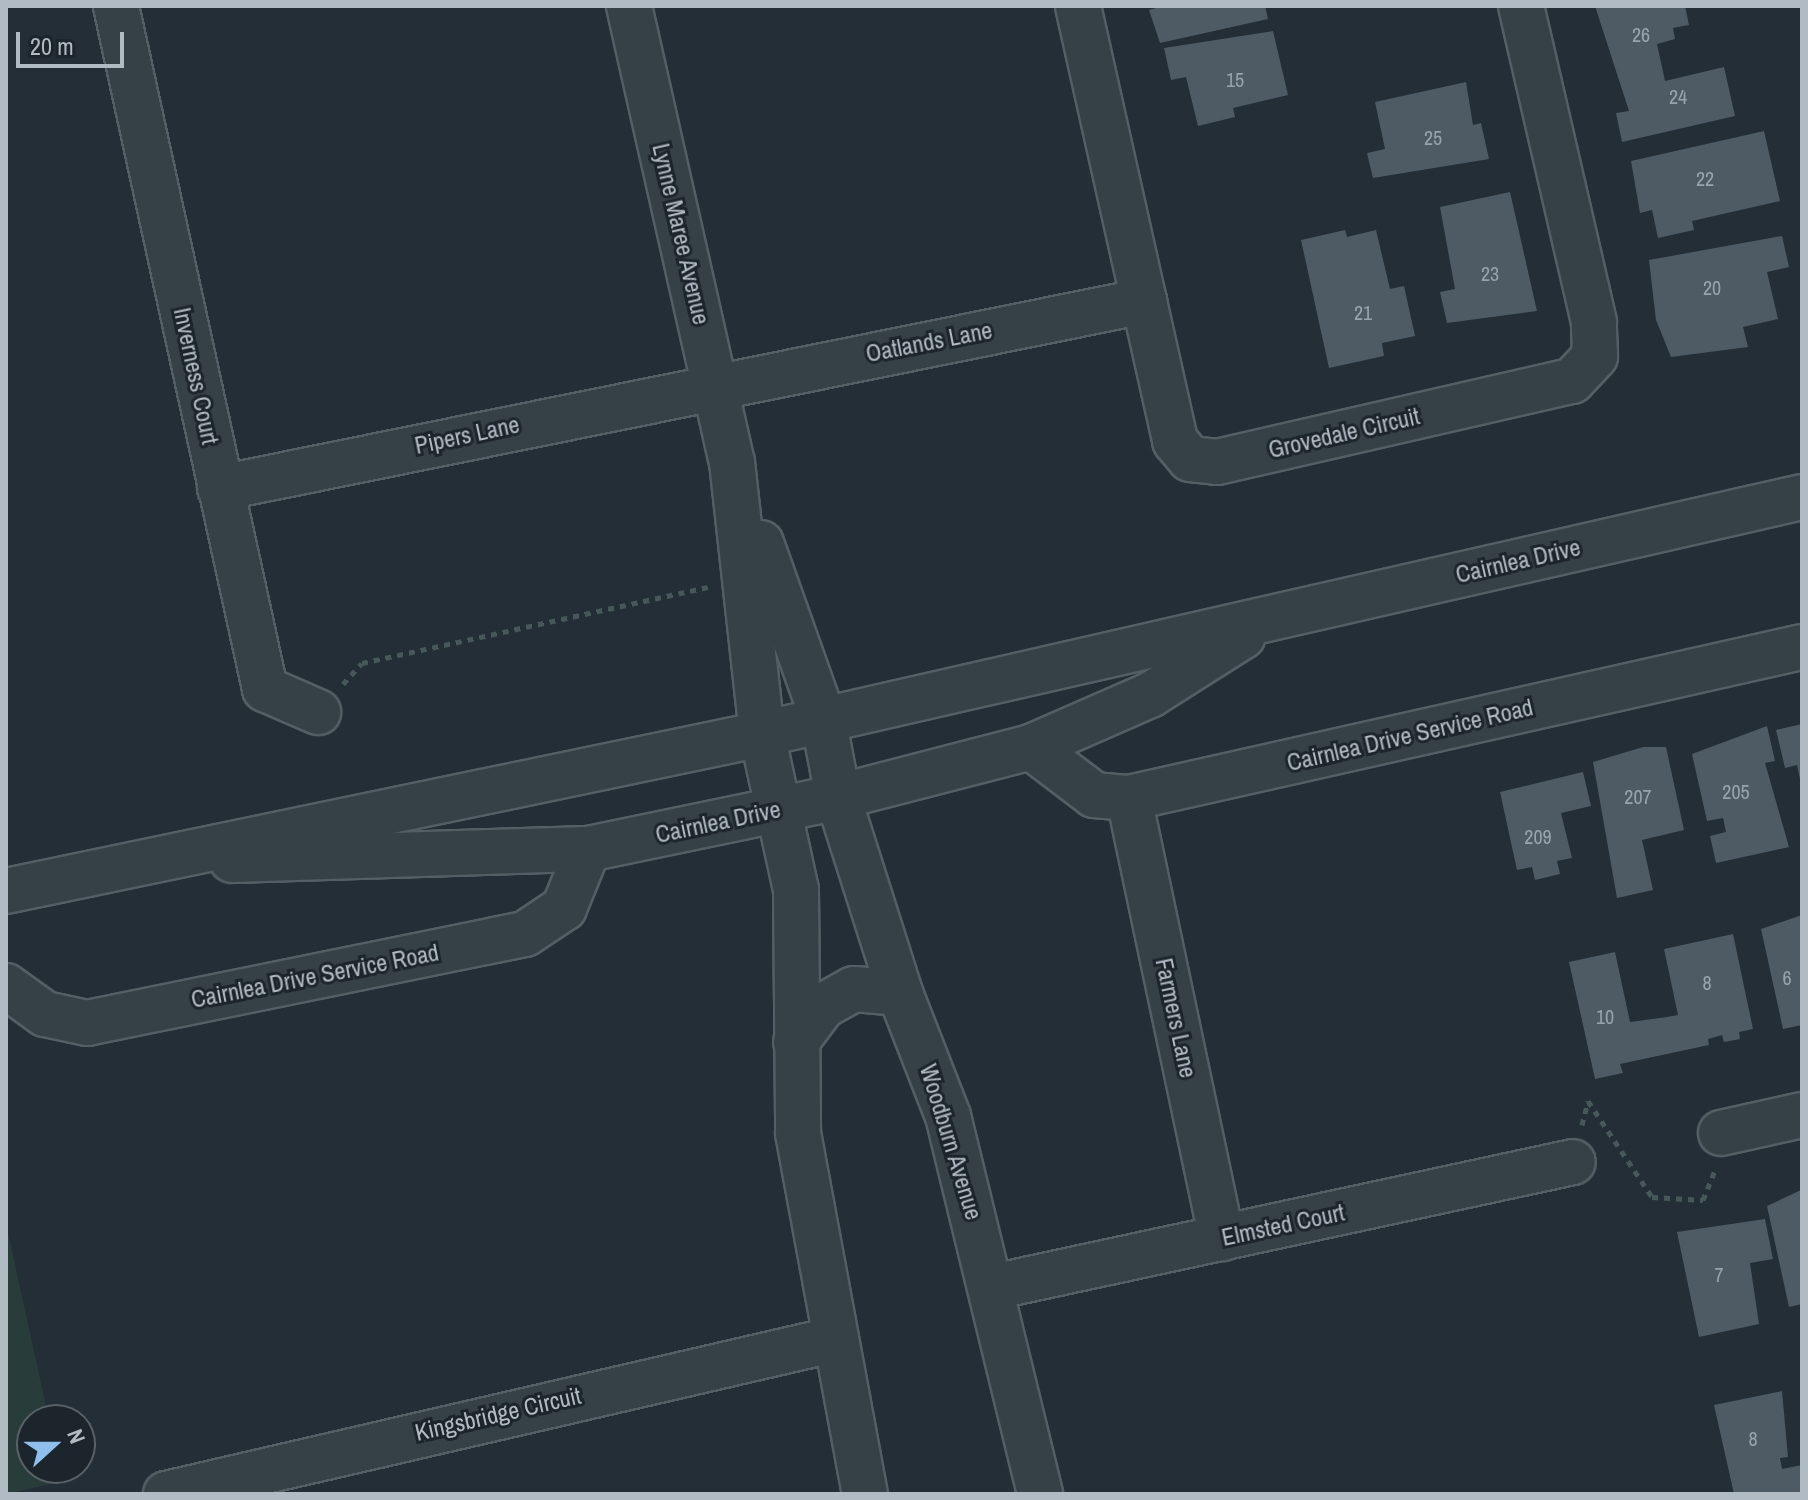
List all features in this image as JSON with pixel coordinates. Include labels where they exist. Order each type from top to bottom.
[{"type":"street","name":"Inverness Court","points":[[116,6],[265,689],[318,712]]},
{"type":"street","name":"Lynne Maree Avenue","points":[[629,6],[732,462],[748,578],[762,734],[779,809]]},
{"type":"street","name":"Grovedale Circuit","points":[[1078,6],[1175,441],[1190,459],[1217,462],[1572,381],[1595,356],[1594,322],[1521,6]]},
{"type":"street","name":"Oatlands Lane","points":[[715,383],[1144,301]]},
{"type":"street","name":"Pipers Lane","points":[[220,488],[715,383]]},
{"type":"street","name":"Lynne Maree Avenue","points":[[732,462],[823,718],[838,797]]},
{"type":"street","name":"Cairnlea Drive","points":[[6,891],[129,862],[762,734],[1790,502]]},
{"type":"street","name":"Cairnlea Drive","points":[[129,862],[588,849],[838,797],[1031,747],[1150,695],[1269,620]]},
{"type":"street","name":"Cairnlea Drive Service Road","points":[[1031,747],[1094,795],[1129,798],[1802,647]]},
{"type":"street","name":"Woodburn Avenue","points":[[838,797],[900,993],[948,1116],[993,1287],[1040,1494]]},
{"type":"street","name":"Farmers Lane","points":[[1129,798],[1222,1238]]},
{"type":"street","points":[[779,809],[796,890],[798,1133],[832,1340],[865,1494]]},
{"type":"street","name":"Cairnlea Drive Service Road","points":[[6,986],[45,1014],[87,1023],[525,934],[564,908],[588,849]]},
{"type":"street","points":[[796,1042],[823,1006],[854,989],[900,993]]},
{"type":"street","points":[[1726,1131],[1802,1115]]},
{"type":"street","name":"Elmsted Court","points":[[993,1287],[1573,1162]]},
{"type":"street","name":"Kingsbridge Circuit","points":[[166,1494],[832,1340]]},
{"type":"path","points":[[318,712],[362,663],[748,578]]},
{"type":"path","points":[[1573,1162],[1588,1101],[1652,1197],[1703,1200],[1726,1131]]},
{"type":"green space","points":[[6,1223],[46,1404],[16,1404],[16,1484],[50,1484],[7,1494]]},
{"type":"building","points":[[1163,6],[1265,6],[1268,19],[1160,43],[1149,10]]},
{"type":"building","points":[[1595,6],[1685,6],[1689,25],[1673,28],[1675,39],[1657,44],[1665,81],[1724,67],[1735,116],[1622,142],[1616,113],[1629,111]]},
{"type":"building","points":[[1273,31],[1288,95],[1233,108],[1235,117],[1198,126],[1186,77],[1171,80],[1164,48]]},
{"type":"building","points":[[1466,82],[1473,125],[1481,123],[1489,159],[1373,178],[1367,153],[1385,149],[1375,102]]},
{"type":"building","points":[[1764,131],[1780,201],[1692,221],[1694,230],[1658,238],[1652,210],[1640,213],[1631,161]]},
{"type":"building","points":[[1510,192],[1537,311],[1447,323],[1440,292],[1455,289],[1440,207]]},
{"type":"building","points":[[1345,230],[1347,237],[1376,230],[1390,289],[1404,286],[1415,336],[1382,343],[1384,356],[1329,368],[1301,240]]},
{"type":"building","points":[[1782,236],[1789,267],[1767,272],[1778,319],[1743,327],[1748,347],[1671,357],[1656,320],[1649,260]]},
{"type":"building","points":[[1802,724],[1801,784],[1797,765],[1785,768],[1776,730]]},
{"type":"building","points":[[1767,726],[1775,761],[1765,763],[1789,847],[1716,863],[1710,836],[1726,832],[1723,818],[1707,821],[1692,754]]},
{"type":"building","points":[[1643,747],[1666,747],[1684,830],[1642,840],[1653,890],[1617,898],[1593,762]]},
{"type":"building","points":[[1583,772],[1591,806],[1561,813],[1572,858],[1557,861],[1560,874],[1535,880],[1532,867],[1517,870],[1500,792]]},
{"type":"building","points":[[1802,915],[1802,1025],[1783,1029],[1761,929]]},
{"type":"building","points":[[1733,934],[1753,1029],[1739,1032],[1740,1039],[1724,1042],[1722,1035],[1708,1039],[1709,1045],[1620,1064],[1623,1073],[1595,1079],[1569,962],[1615,952],[1630,1022],[1667,1017],[1678,1015],[1664,949]]},
{"type":"building","points":[[1801,1190],[1802,1304],[1789,1307],[1767,1206]]},
{"type":"building","points":[[1765,1219],[1773,1259],[1750,1263],[1759,1324],[1699,1337],[1677,1232]]},
{"type":"building","points":[[1782,1391],[1788,1457],[1780,1458],[1782,1469],[1802,1465],[1802,1494],[1734,1494],[1714,1405]]}]
